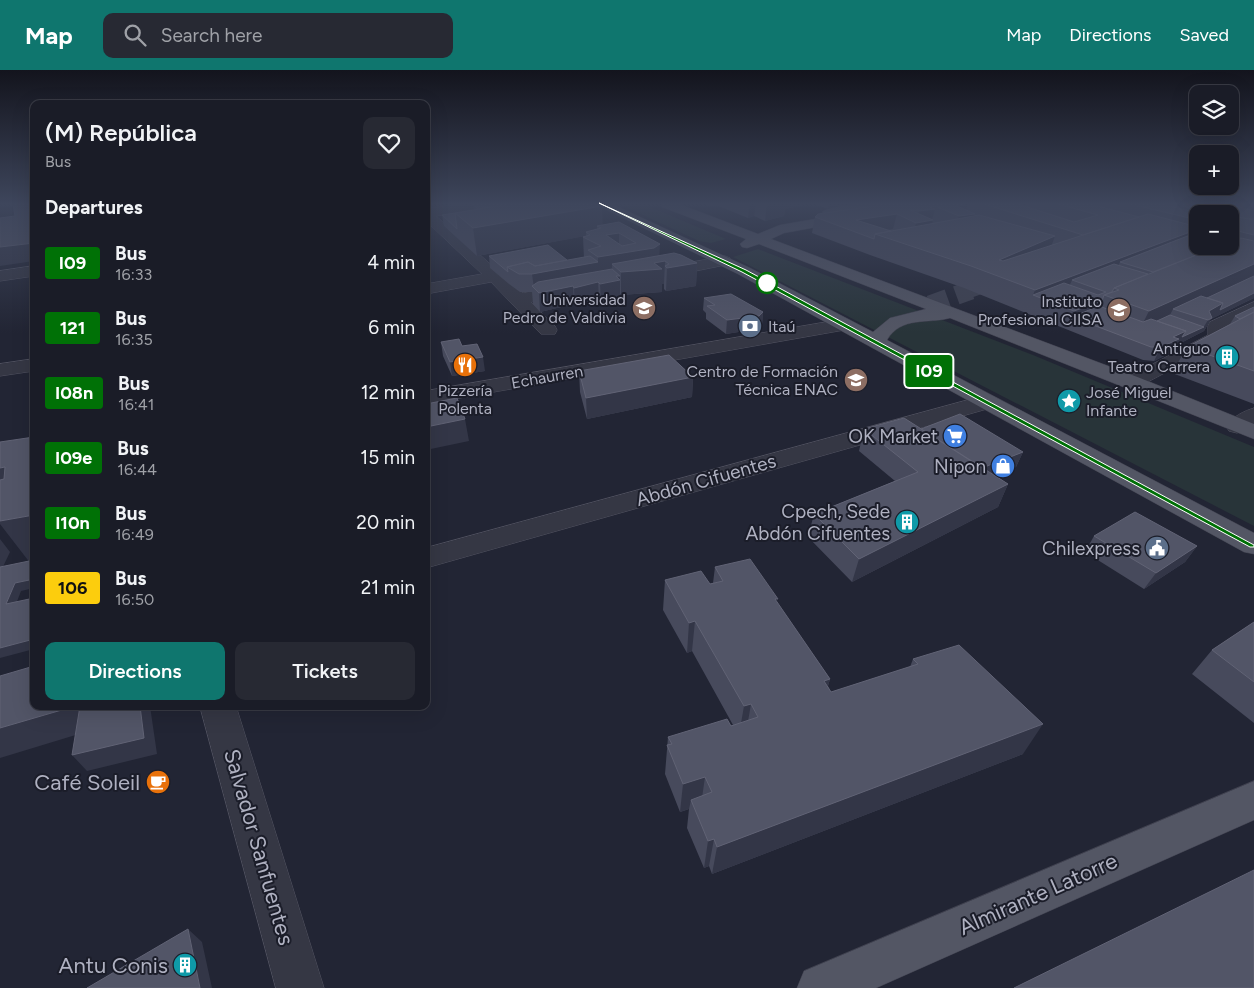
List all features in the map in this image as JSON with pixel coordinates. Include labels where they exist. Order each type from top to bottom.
[{"type":"main road","points":[[695,247],[1254,545]]},
{"type":"main road","points":[[704,251],[728,251],[737,247]]},
{"type":"main road","points":[[776,247],[1248,424]]},
{"type":"main road","points":[[876,343],[885,329],[900,320],[921,315],[956,315]]},
{"type":"main road","name":"Almirante Latorre","points":[[821,988],[1254,800]]},
{"type":"street","points":[[463,247],[519,299],[548,330]]},
{"type":"street","points":[[647,276],[725,262]]},
{"type":"street","points":[[0,276],[30,272]]},
{"type":"street","points":[[430,288],[495,276]]},
{"type":"street","points":[[519,299],[588,286]]},
{"type":"street","points":[[1133,382],[1218,337],[1217,326],[1254,307]]},
{"type":"street","name":"Echaurren","points":[[430,397],[844,325]]},
{"type":"street","points":[[0,370],[30,366]]},
{"type":"street","name":"Abdón Cifuentes","points":[[430,557],[986,402]]},
{"type":"street","name":"Salvador Sanfuentes","points":[[219,710],[300,988]]},
{"type":"shaded area","points":[[758,249],[1033,355],[1254,447],[1254,526],[733,257]]},
{"type":"building","points":[[538,247],[550,247],[567,260],[535,266],[528,262],[507,267],[508,272],[489,256]]},
{"type":"building","points":[[598,247],[656,247],[598,257],[588,250]]},
{"type":"building","points":[[914,247],[1030,247],[999,260],[1003,261],[1047,247],[1150,247],[1035,290]]},
{"type":"building","points":[[1159,247],[1189,247],[1189,255],[1196,255],[1153,272],[1120,262]]},
{"type":"building","points":[[1239,247],[1254,247],[1254,264],[1149,311],[1104,295],[1119,290],[1114,288],[1196,255],[1239,255]]},
{"type":"building","points":[[674,253],[697,263],[667,268],[665,266],[669,264],[665,261],[654,263],[662,269],[621,272],[612,264]]},
{"type":"building","points":[[590,256],[598,262],[532,274],[519,274],[507,267],[528,262],[535,266]]},
{"type":"building","points":[[1114,264],[1148,274],[1114,288],[1112,292],[1104,295],[1102,301],[1074,311],[1033,295],[1064,283],[1098,295],[1106,292],[1072,280]]},
{"type":"building","points":[[612,269],[620,276],[616,276],[620,280],[600,284],[598,282],[574,288],[573,286],[539,293],[532,286],[538,282]]},
{"type":"building","points":[[1254,276],[1254,293],[1220,310],[1223,303],[1207,298]]},
{"type":"building","points":[[731,294],[763,312],[759,316],[727,320],[707,306],[715,305],[704,298]]},
{"type":"building","points":[[1201,296],[1223,303],[1209,311],[1212,318],[1208,320],[1173,309]]},
{"type":"building","points":[[1099,306],[1143,322],[1151,319],[1186,331],[1173,337],[1179,339],[1161,347],[1151,347],[1072,317]]},
{"type":"building","points":[[1254,307],[1254,312],[1240,319],[1235,316]]},
{"type":"building","points":[[1254,312],[1254,371],[1187,347]]},
{"type":"building","points":[[1170,315],[1204,327],[1182,337],[1186,331],[1157,321]]},
{"type":"building","points":[[459,339],[462,346],[477,344],[483,357],[450,362],[441,342]]},
{"type":"building","points":[[669,355],[693,377],[586,398],[579,371]]},
{"type":"building","points":[[457,398],[465,419],[430,426],[430,403]]},
{"type":"building","points":[[960,414],[1023,452],[982,468],[921,429]]},
{"type":"building","points":[[904,418],[1008,484],[859,559],[814,514],[918,472],[864,429]]},
{"type":"building","points":[[30,438],[30,516],[0,521],[0,480],[4,479],[5,467],[0,468],[0,442]]},
{"type":"building","points":[[1135,512],[1197,546],[1156,573],[1094,536]]},
{"type":"building","points":[[750,559],[830,679],[824,681],[831,692],[918,664],[913,659],[959,645],[1043,724],[717,847],[714,839],[708,841],[691,800],[712,792],[705,777],[683,784],[667,745],[672,744],[668,737],[727,719],[731,726],[758,717],[751,704],[744,706],[695,621],[689,623],[665,580],[701,571],[710,584],[723,581],[715,567]]},
{"type":"building","points":[[30,561],[30,580],[15,583],[6,604],[30,599],[30,640],[0,648],[0,567]]},
{"type":"building","points":[[1254,622],[1254,682],[1212,650]]},
{"type":"building","points":[[30,667],[30,710],[62,710],[0,728],[0,676]]},
{"type":"building","points":[[79,710],[140,710],[144,738],[72,755]]},
{"type":"building","points":[[1254,870],[1254,988],[1014,988]]},
{"type":"building","points":[[188,929],[200,988],[87,988]]},
{"type":"tunnel","points":[[968,291],[1004,278]]},
{"type":"tunnel","points":[[930,305],[971,290]]},
{"type":"bus line","name":"I09","points":[[695,247],[744,271],[1254,545]]},
{"type":"place","name":"Universidad Pedro de Valdivia","points":[[644,308]]},
{"type":"place","name":"Instituto Profesional CIISA","points":[[1119,310]]},
{"type":"place","name":"Itaú","points":[[750,326]]},
{"type":"place","name":"Antiguo Teatro Carrera","points":[[1227,357]]},
{"type":"place","name":"Pizzería Polenta","points":[[465,365]]},
{"type":"place","name":"Centro de Formación Técnica ENAC","points":[[856,380]]},
{"type":"place","name":"José Miguel Infante","points":[[1069,401]]},
{"type":"place","name":"OK Market","points":[[955,436]]},
{"type":"place","name":"Nipon","points":[[1003,466]]},
{"type":"place","name":"Cpech, Sede Abdón Cifuentes","points":[[907,522]]},
{"type":"place","name":"Chilexpress","points":[[1157,548]]},
{"type":"place","name":"Café Soleil","points":[[158,782]]},
{"type":"place","name":"Antu Conis","points":[[185,965]]}]
